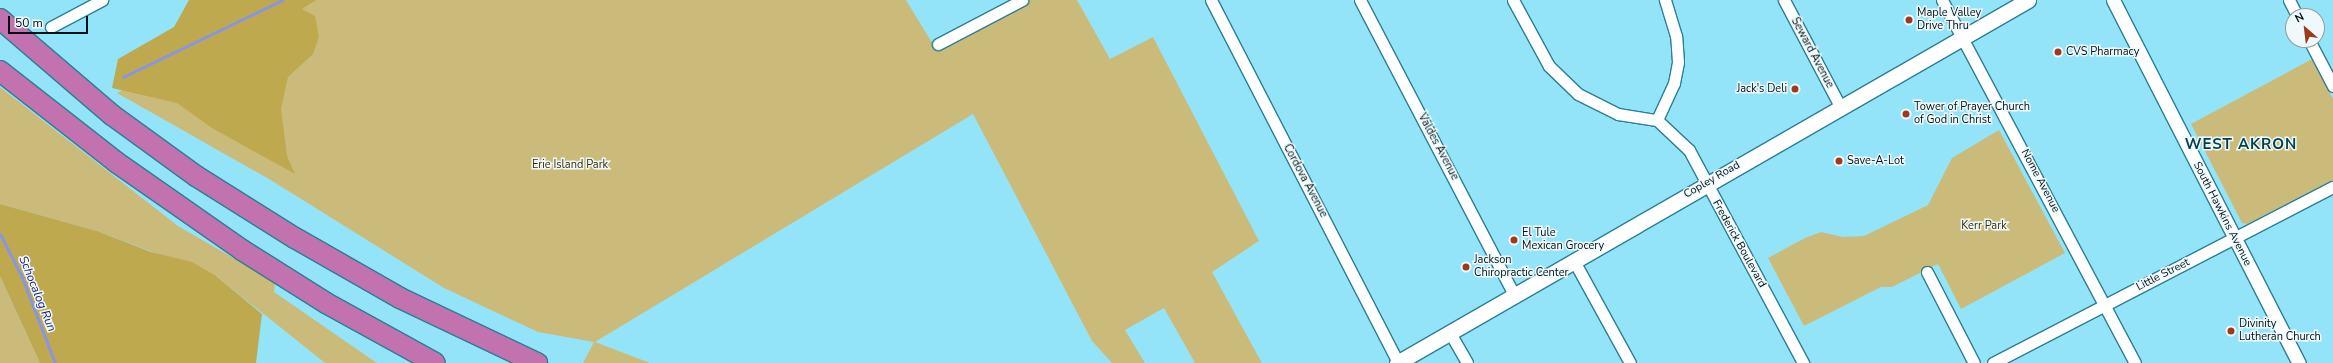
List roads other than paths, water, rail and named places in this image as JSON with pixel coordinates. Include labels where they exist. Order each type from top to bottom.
[{"type":"highway","points":[[0,19],[112,114],[196,176],[295,238],[400,298],[537,363]]},
{"type":"highway","points":[[0,71],[116,162],[242,250],[326,302],[435,363]]},
{"type":"highway","points":[[480,335],[546,363]]},
{"type":"main road","name":"Copley Road","points":[[1398,363],[1840,106],[2028,0]]},
{"type":"street","points":[[51,27],[102,0]]},
{"type":"street","points":[[938,44],[1022,0]]},
{"type":"street","name":"Cordova Avenue","points":[[1211,0],[1398,363]]},
{"type":"street","name":"Valdes Avenue","points":[[1360,0],[1514,295]]},
{"type":"street","points":[[1513,0],[1549,66],[1578,94],[1618,114],[1657,120],[1674,83],[1678,62],[1676,36],[1665,0]]},
{"type":"street","name":"Seward Avenue","points":[[1784,0],[1840,106]]},
{"type":"street","name":"Nome Avenue","points":[[1942,0],[2135,363]]},
{"type":"street","name":"South Hawkins Avenue","points":[[2114,0],[2299,363]]},
{"type":"street","points":[[2313,48],[2333,86]]},
{"type":"street","name":"Frederick Boulevard","points":[[1657,120],[1689,150],[1802,363]]},
{"type":"street","name":"Little Street","points":[[1993,363],[2333,187]]},
{"type":"street","points":[[1574,261],[1630,363]]},
{"type":"street","points":[[1927,272],[1974,363]]},
{"type":"street","points":[[1450,333],[1467,363]]},
{"type":"waterway","points":[[123,77],[282,0]]},
{"type":"waterway","name":"Schocalog Run","points":[[0,234],[21,275],[55,363]]},
{"type":"place","name":"Maple Valley Drive Thru","points":[[1909,20]]},
{"type":"place","name":"CVS Pharmacy","points":[[2058,52]]},
{"type":"place","name":"Jack's Deli","points":[[1795,89]]},
{"type":"place","name":"Tower of Prayer Church of God in Christ","points":[[1906,114]]},
{"type":"place","name":"Save-A-Lot","points":[[1839,161]]},
{"type":"place","name":"El Tule Mexican Grocery","points":[[1514,240]]},
{"type":"place","name":"Jackson Chiropractic Center","points":[[1466,267]]},
{"type":"place","name":"Divinity Lutheran Church","points":[[2231,331]]},
{"type":"district","name":"WEST AKRON","points":[[2241,145]]},
{"type":"park label","name":"Erie Island Park","points":[[570,165]]},
{"type":"park label","name":"Kerr Park","points":[[1984,226]]}]
